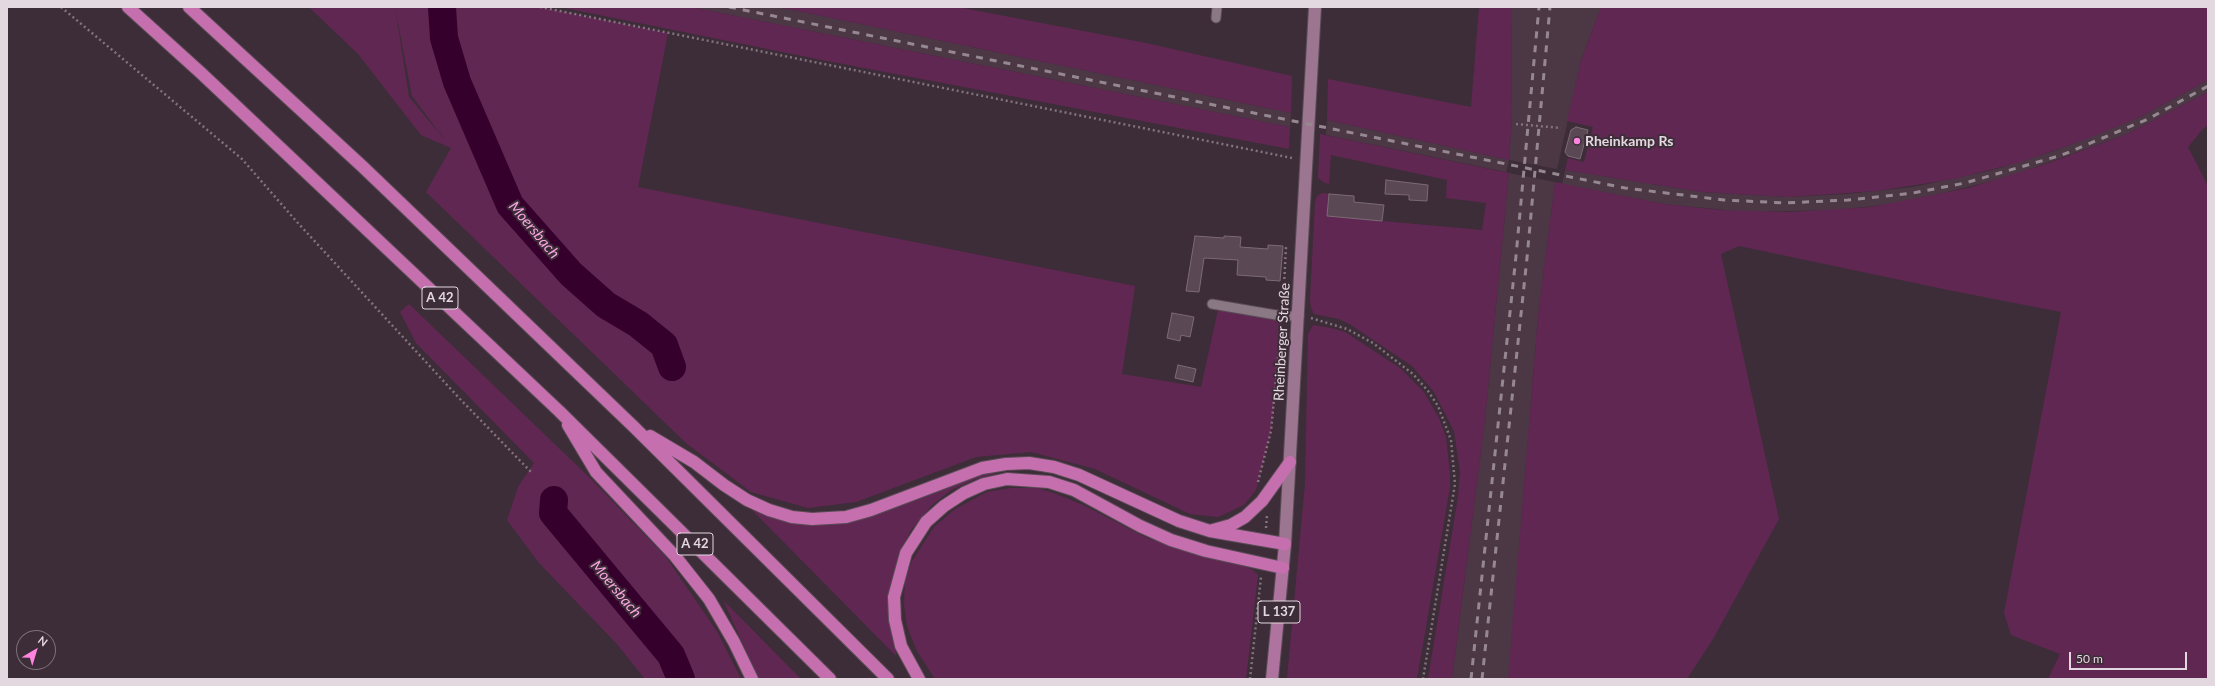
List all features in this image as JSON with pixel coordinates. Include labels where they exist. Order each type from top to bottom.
[{"type":"highway","name":"A 42","points":[[128,7],[202,73],[559,410],[830,679]]},
{"type":"highway","name":"A 42","points":[[189,7],[363,167],[634,427],[888,679]]},
{"type":"highway","points":[[559,410],[596,472],[675,556],[709,599],[734,642],[752,679]]},
{"type":"highway","points":[[634,427],[694,462],[724,485],[747,500],[769,510],[792,517],[812,519],[846,516],[871,510],[982,468],[1006,464],[1029,463],[1054,467],[1079,475],[1158,512],[1210,531],[1285,544]]},
{"type":"highway","points":[[1210,531],[1230,525],[1245,516],[1262,501],[1290,462]]},
{"type":"highway","points":[[918,679],[901,646],[895,620],[894,597],[906,553],[926,522],[944,506],[964,492],[984,484],[1007,479],[1049,482],[1074,490],[1140,526],[1171,540],[1206,551],[1284,568]]},
{"type":"main road","name":"Rheinberger Straße","points":[[1272,679],[1284,568],[1316,7]]},
{"type":"lane","points":[[1216,18],[1217,7]]},
{"type":"lane","points":[[1212,304],[1282,316],[1299,316]]},
{"type":"path","points":[[61,7],[242,159],[302,228],[460,399],[532,473]]},
{"type":"path","points":[[540,7],[1292,158]]},
{"type":"path","points":[[1516,124],[1561,128]]},
{"type":"path","points":[[1291,166],[1292,152]]},
{"type":"path","points":[[1264,541],[1268,511],[1256,490],[1271,431],[1282,316],[1286,245]]},
{"type":"path","points":[[1299,316],[1347,329],[1373,343],[1413,374],[1428,391],[1445,421],[1451,440],[1455,484],[1423,679]]},
{"type":"path","points":[[1250,679],[1262,563]]},
{"type":"shaded area","points":[[309,7],[395,7],[540,7],[668,33],[638,187],[1135,286],[1122,374],[1201,387],[1218,310],[1282,321],[1271,431],[1256,490],[1244,505],[1218,517],[1190,514],[1095,469],[1031,452],[976,457],[856,502],[808,508],[751,492],[686,443],[426,192],[451,148],[421,135],[358,54]],"holes":[[[395,7],[412,96],[445,140],[409,97]]]},
{"type":"shaded area","points":[[560,7],[691,7],[1290,127],[1289,149],[817,59]]},
{"type":"shaded area","points":[[691,7],[778,7],[1291,113],[1290,127]]},
{"type":"shaded area","points":[[778,7],[958,7],[1146,43],[1292,76],[1291,113]]},
{"type":"shaded area","points":[[1479,7],[1511,7],[1512,116],[1509,160],[1327,120],[1328,79],[1471,107]]},
{"type":"shaded area","points":[[1511,7],[1601,7],[1581,61],[1557,169],[1509,160],[1512,116]]},
{"type":"shaded area","points":[[1601,7],[2208,7],[2208,80],[2142,116],[2087,139],[2021,162],[1954,179],[1877,191],[1788,197],[1701,192],[1565,170],[1568,158],[1584,162],[1593,127],[1567,121],[1581,61]]},
{"type":"shaded area","points":[[2208,80],[2208,92],[2127,134],[2008,177],[1902,203],[1836,210],[1747,212],[1664,204],[1562,184],[1565,170],[1701,192],[1788,197],[1847,194],[1913,187],[1993,170],[2054,151],[2142,116]]},
{"type":"shaded area","points":[[2208,92],[2208,125],[2188,147],[2208,186],[2208,679],[2048,679],[2060,654],[2011,635],[2004,613],[2061,312],[1739,246],[1721,254],[1779,519],[1713,639],[1687,679],[1508,679],[1538,316],[1555,182],[1664,204],[1721,210],[1791,212],[1871,207],[1968,188],[2046,164],[2127,134]]},
{"type":"shaded area","points":[[1327,120],[1509,160],[1506,172],[1326,135]]},
{"type":"shaded area","points":[[1320,134],[1509,173],[1485,420],[1452,679],[1428,679],[1458,497],[1460,472],[1454,431],[1434,392],[1412,366],[1351,325],[1339,319],[1314,314],[1311,308],[1310,300],[1315,202],[1317,196],[1322,193],[1329,194],[1327,216],[1482,230],[1486,203],[1446,198],[1447,180],[1331,155],[1329,184],[1325,183],[1318,178]]},
{"type":"shaded area","points":[[1509,173],[1555,182],[1538,316],[1509,673],[1508,679],[1452,679],[1485,420]]},
{"type":"shaded area","points":[[409,304],[592,480],[666,557],[718,633],[741,679],[645,679],[616,643],[539,563],[507,520],[518,487],[534,463],[416,343],[400,312]]},
{"type":"shaded area","points":[[1313,325],[1345,332],[1400,368],[1424,392],[1439,418],[1446,437],[1450,487],[1417,679],[1287,679],[1305,484],[1308,334]]},
{"type":"shaded area","points":[[996,470],[995,474],[976,479],[951,490],[931,506],[911,530],[899,554],[889,592],[896,656],[752,510],[773,515],[841,522],[965,478]]},
{"type":"shaded area","points":[[1011,488],[1037,488],[1054,493],[1083,505],[1147,538],[1192,553],[1240,564],[1253,570],[1258,575],[1246,679],[935,679],[917,651],[907,626],[904,604],[905,581],[912,561],[934,527],[955,509],[987,492]]},
{"type":"shaded area","points":[[723,600],[801,679],[759,679]]},
{"type":"building","name":"Rheinkamp Rs","points":[[1576,127],[1588,130],[1580,159],[1568,156],[1565,152],[1571,130]]},
{"type":"building","points":[[1386,180],[1428,185],[1427,201],[1409,200],[1409,195],[1385,194]]},
{"type":"building","points":[[1329,194],[1354,196],[1354,202],[1384,205],[1382,221],[1327,216]]},
{"type":"building","points":[[1195,236],[1224,238],[1224,236],[1241,237],[1240,247],[1268,249],[1268,245],[1283,246],[1280,281],[1266,280],[1266,277],[1237,275],[1238,260],[1204,258],[1199,292],[1186,291]]},
{"type":"building","points":[[1172,313],[1194,317],[1190,337],[1181,335],[1180,341],[1167,338]]},
{"type":"building","points":[[1178,365],[1196,369],[1193,382],[1175,378]]},
{"type":"waterway","name":"Moersbach","points":[[442,7],[444,38],[457,82],[510,205],[571,274],[606,305],[638,324],[664,345],[672,367]]},
{"type":"waterway","name":"Moersbach","points":[[554,500],[553,513],[671,655],[681,679]]},
{"type":"railway","points":[[729,7],[1625,188],[1724,200],[1785,203],[1848,200],[1913,193],[1965,183],[2062,155],[2148,119],[2208,86]]},
{"type":"railway","points":[[1471,679],[1516,256],[1539,7]]},
{"type":"railway","points":[[1482,679],[1527,258],[1550,7]]},
{"type":"place","name":"Rheinkamp Rs","points":[[1577,141]]}]
